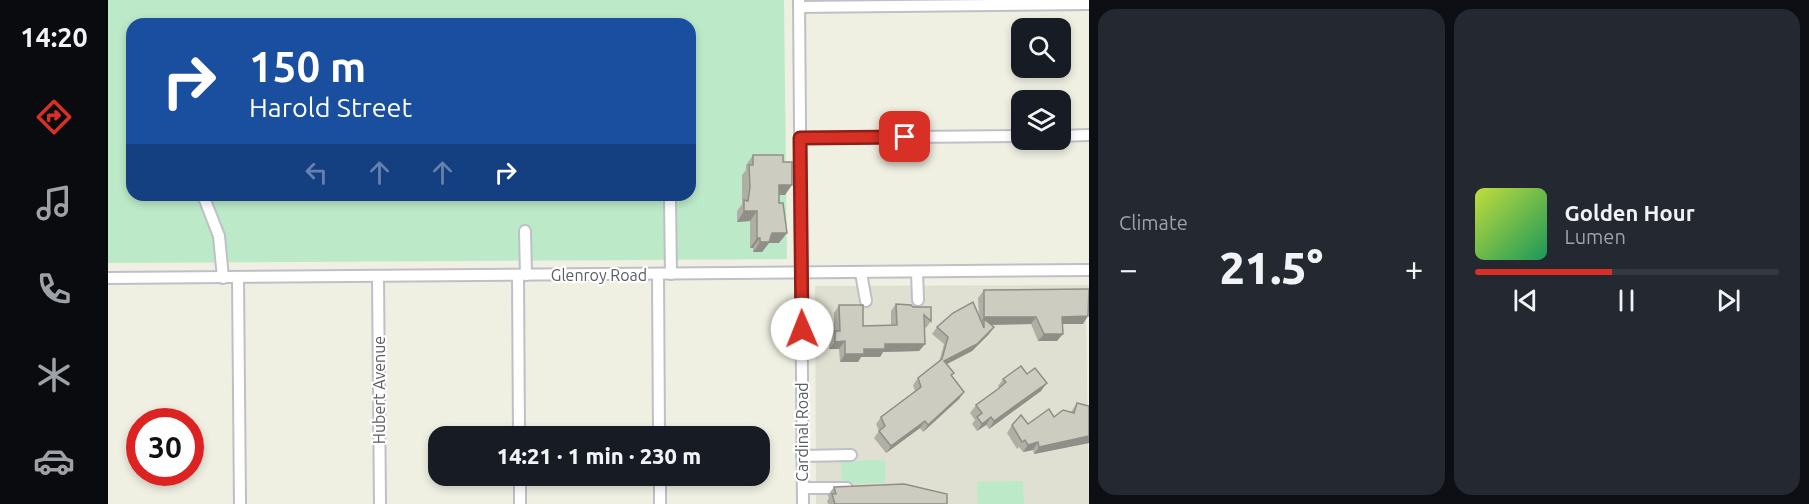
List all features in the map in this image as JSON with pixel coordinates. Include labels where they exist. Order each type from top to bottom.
[{"type":"street","points":[[799,3],[1089,4]]},
{"type":"street","name":"Cardinal Road","points":[[799,3],[803,504]]},
{"type":"street","points":[[1071,136],[1089,135]]},
{"type":"street","points":[[800,138],[1011,136]]},
{"type":"street","points":[[205,201],[219,236],[223,278]]},
{"type":"street","points":[[670,201],[671,274]]},
{"type":"street","points":[[519,426],[525,231]]},
{"type":"street","name":"Glenroy Road","points":[[108,278],[1089,270]]},
{"type":"street","points":[[917,272],[918,300]]},
{"type":"street","points":[[861,273],[866,301]]},
{"type":"street","points":[[658,274],[659,426]]},
{"type":"street","name":"Hubert Avenue","points":[[378,276],[380,504]]},
{"type":"street","points":[[238,278],[240,504]]},
{"type":"street","points":[[802,456],[851,455]]},
{"type":"street","points":[[520,486],[520,504]]},
{"type":"street","points":[[660,486],[660,504]]},
{"type":"street","points":[[803,488],[853,488]]},
{"type":"shaded area","points":[[1089,285],[1089,310],[1086,311],[1089,504],[816,504],[815,286]]},
{"type":"green space","points":[[108,0],[784,0],[787,259],[108,263]]},
{"type":"green space","points":[[885,461],[885,483],[842,484],[841,462]]},
{"type":"green space","points":[[1023,481],[1024,504],[978,504],[977,482]]},
{"type":"building","points":[[753,155],[783,155],[783,162],[792,162],[792,185],[779,185],[779,203],[783,203],[787,233],[772,233],[769,242],[760,242],[760,238],[757,238],[757,211],[744,211],[744,200],[748,201],[750,187],[749,165],[753,165]]},
{"type":"building","points":[[1089,289],[1088,316],[1062,317],[1063,334],[1044,334],[1036,317],[984,317],[984,290]]},
{"type":"building","points":[[973,302],[984,328],[984,319],[994,327],[977,344],[944,361],[954,373],[951,375],[964,392],[928,425],[925,421],[891,446],[879,431],[885,426],[881,417],[921,387],[918,378],[942,359],[948,337],[937,327],[953,313]]},
{"type":"building","points":[[896,304],[931,307],[931,321],[924,315],[925,344],[885,344],[885,349],[864,349],[864,354],[845,354],[845,341],[835,342],[835,331],[840,331],[839,305],[863,305],[863,326],[897,325]]},
{"type":"building","points":[[1021,366],[1027,374],[1035,368],[1047,383],[994,421],[991,417],[982,424],[977,417],[982,413],[976,405],[998,389],[1006,382],[1003,379]]},
{"type":"building","points":[[1077,403],[1089,406],[1089,436],[1039,447],[1038,442],[1028,445],[1025,440],[1022,442],[1012,425],[1021,415],[1028,424],[1049,409],[1054,417],[1063,410],[1074,413]]},
{"type":"building","points":[[904,484],[947,494],[947,504],[835,504],[832,494],[836,494],[834,487]]},
{"type":"route","points":[[802,329],[800,138],[905,137]]}]
